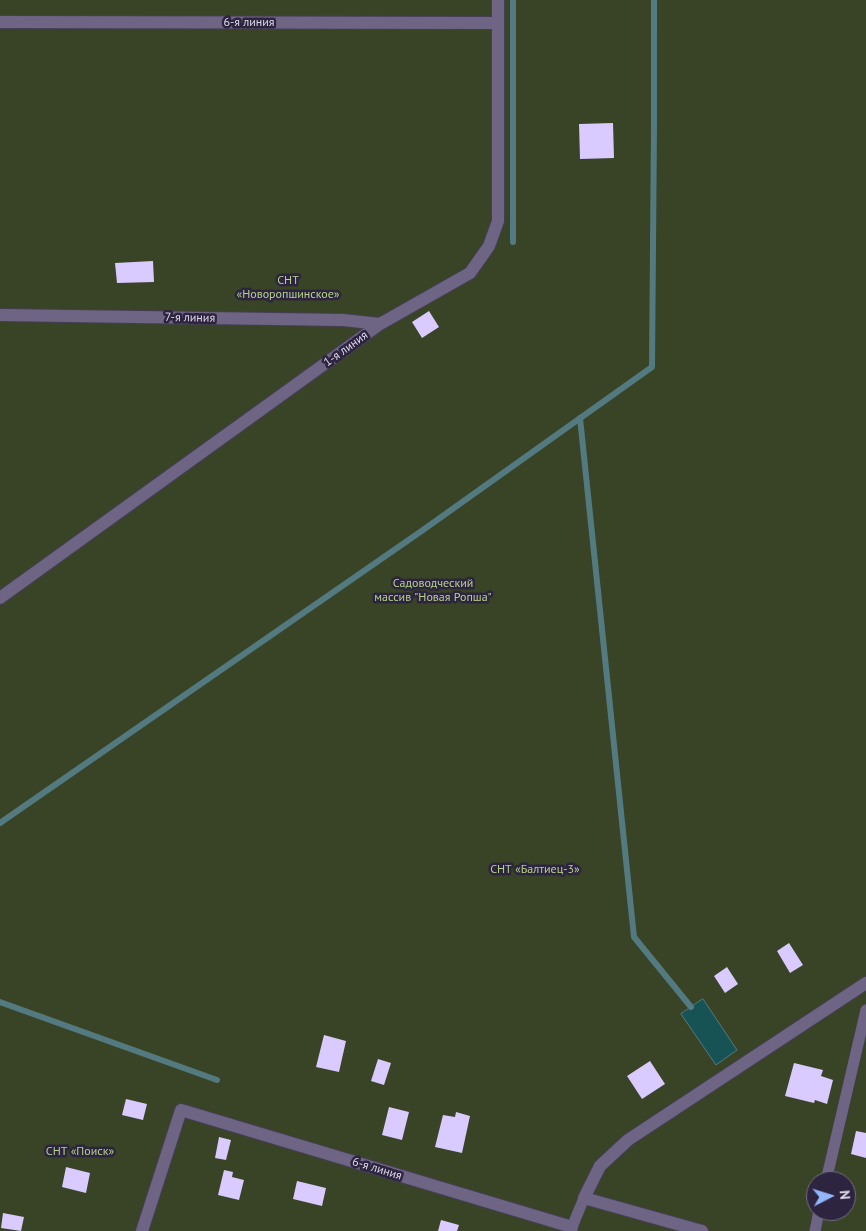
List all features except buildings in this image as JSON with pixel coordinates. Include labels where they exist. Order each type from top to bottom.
[{"type":"street","name":"1-я линия","points":[[2,595],[380,324],[470,273],[489,246],[498,221],[498,0]]},
{"type":"street","name":"6-я линия","points":[[0,22],[498,23]]},
{"type":"street","name":"7-я линия","points":[[0,315],[343,320],[380,324]]},
{"type":"street","points":[[702,1231],[584,1198],[600,1166],[628,1140],[866,983]]},
{"type":"street","name":"6-я линия","points":[[142,1231],[181,1110],[572,1229]]},
{"type":"lane","points":[[828,1171],[866,1010]]},
{"type":"lane","points":[[572,1229],[584,1198]]},
{"type":"green space","name":"Садоводческий массив \"Новая Ропша\"","points":[[0,0],[866,0],[866,1231],[0,1231]]},
{"type":"shaded area","points":[[703,999],[737,1050],[716,1065],[681,1014]]},
{"type":"waterway","points":[[513,0],[513,242]]},
{"type":"waterway","points":[[0,823],[423,530],[652,367],[654,0]]},
{"type":"waterway","points":[[580,418],[634,937],[691,1007]]},
{"type":"waterway","points":[[0,1002],[217,1080]]},
{"type":"park label","name":"СНТ «Новоропшинское»","points":[[288,288]]},
{"type":"park label","name":"СНТ «Балтиец-3»","points":[[535,870]]},
{"type":"park label","name":"СНТ «Поиск»","points":[[80,1152]]}]
